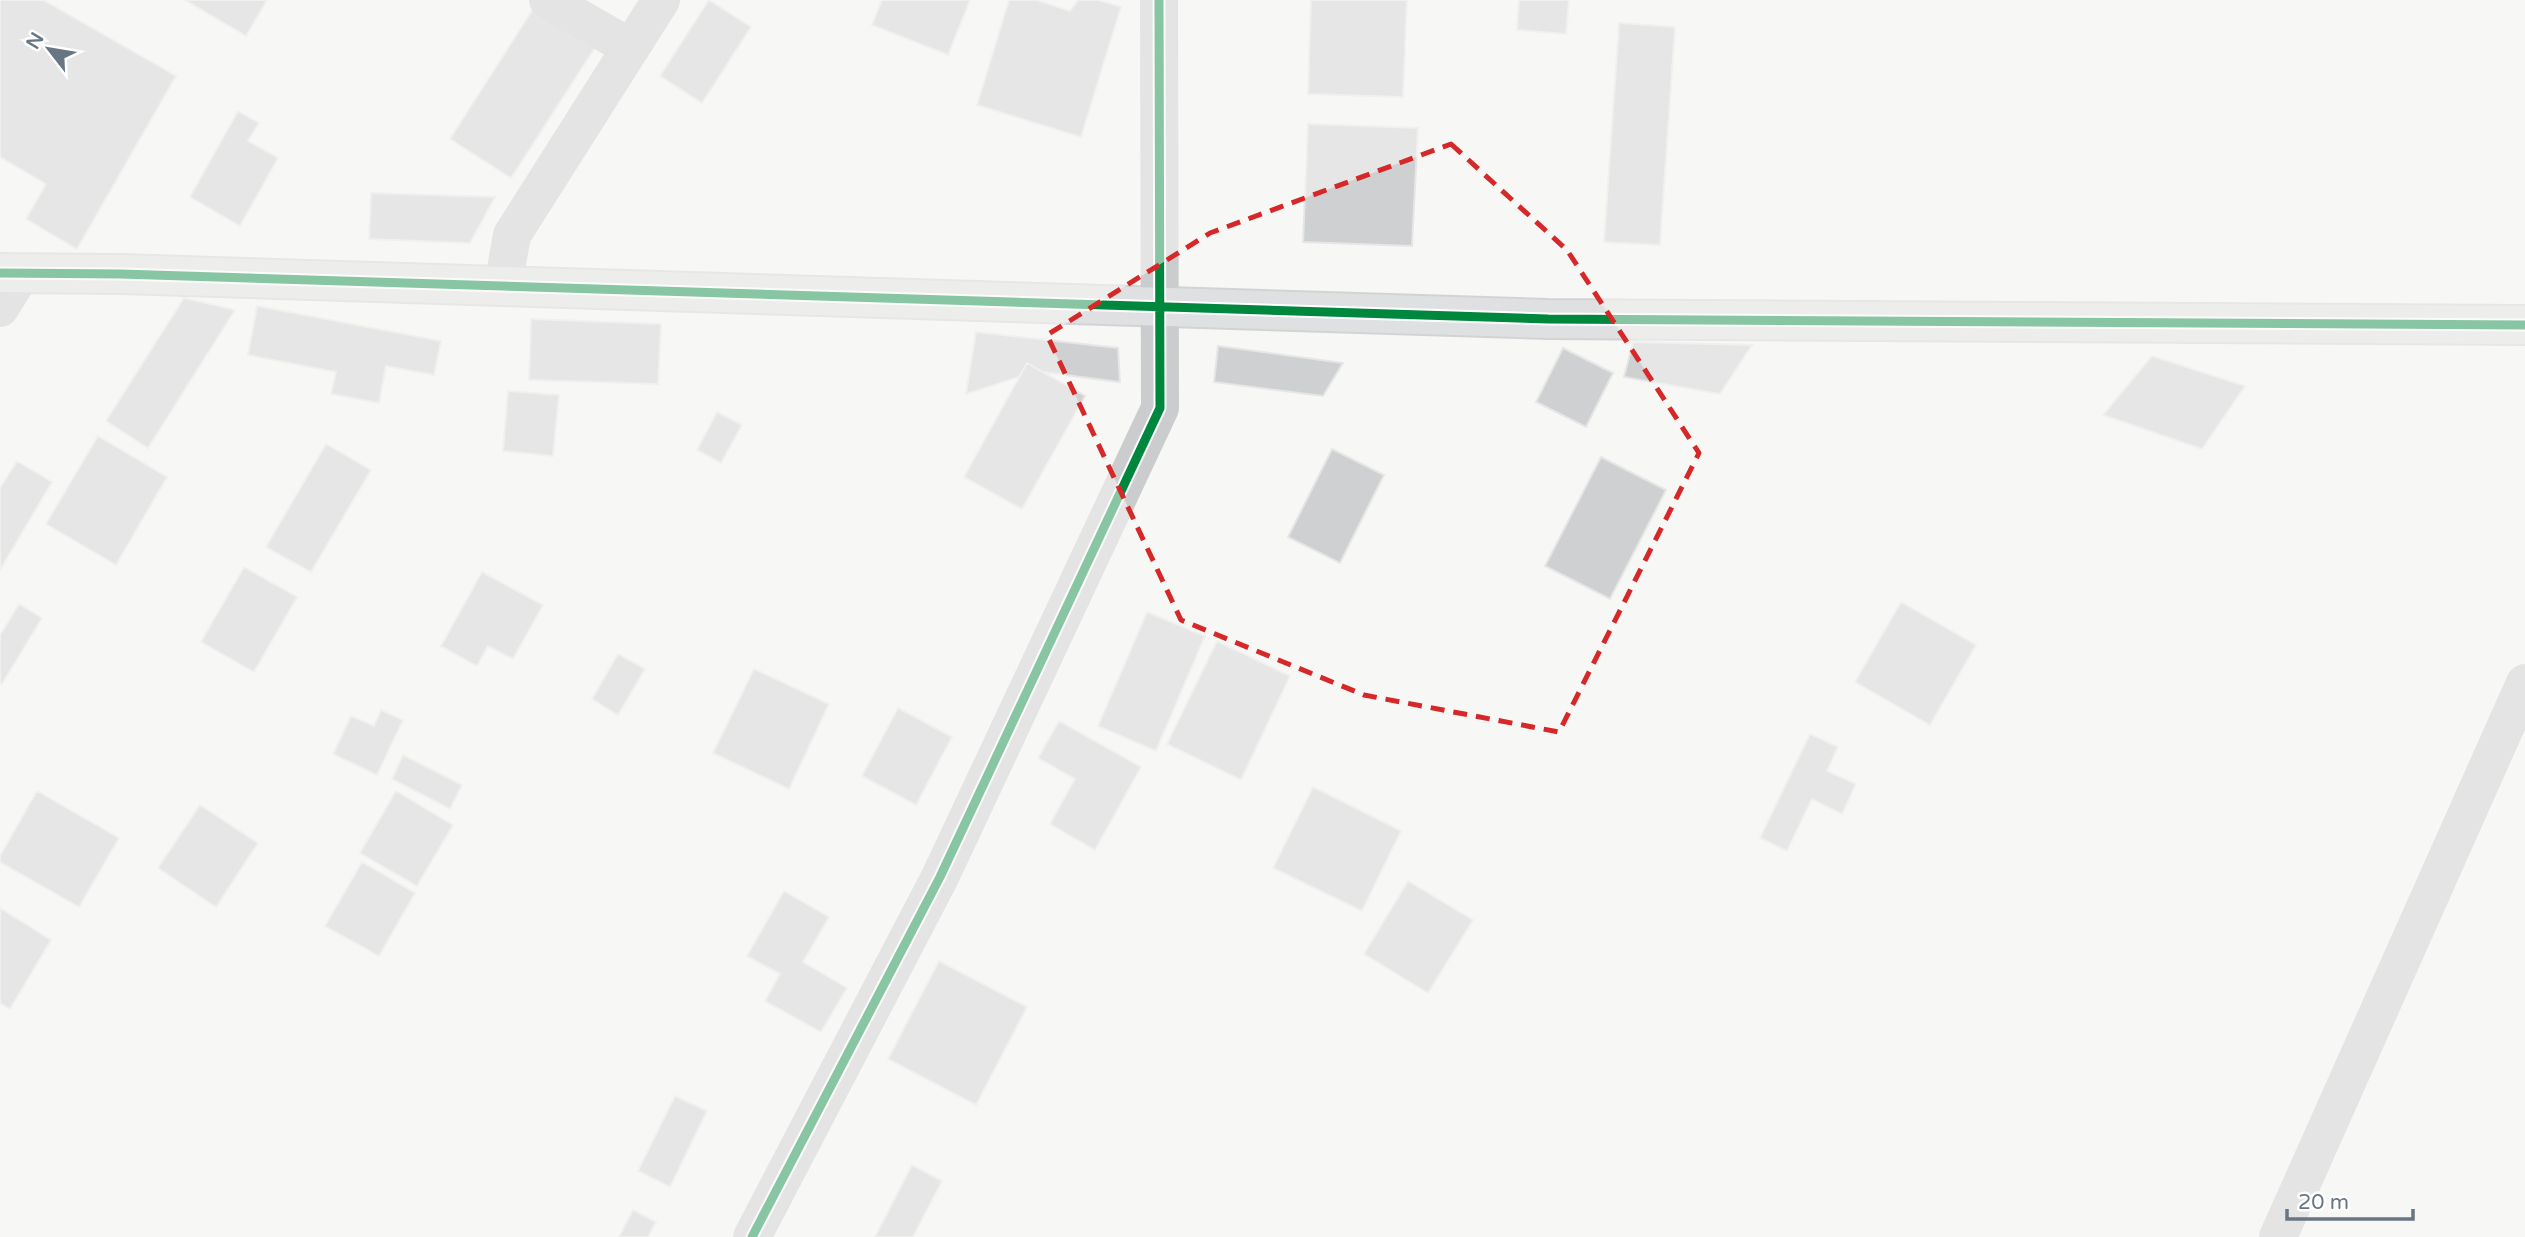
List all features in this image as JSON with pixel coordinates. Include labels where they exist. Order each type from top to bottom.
[{"type":"street","points":[[548,0],[631,47]]},
{"type":"street","points":[[503,286],[512,235],[661,0]]},
{"type":"street","points":[[752,1237],[940,877],[1160,408],[1159,0]]},
{"type":"street","points":[[0,308],[11,272],[1548,319],[2525,325]]},
{"type":"street","points":[[2278,1237],[2525,683]]},
{"type":"highlighted area","points":[[1451,144],[1567,250],[1699,453],[1559,732],[1364,695],[1181,620],[1047,335],[1210,233]]},
{"type":"building","points":[[0,0],[43,0],[176,76],[77,249],[26,219],[46,184],[0,157]]},
{"type":"building","points":[[185,0],[267,0],[246,36]]},
{"type":"building","points":[[709,0],[751,27],[702,103],[660,76]]},
{"type":"building","points":[[882,0],[970,0],[948,55],[872,25]]},
{"type":"building","points":[[1009,0],[1036,0],[1070,11],[1078,0],[1098,0],[1121,7],[1081,137],[977,105]]},
{"type":"building","points":[[1311,0],[1407,0],[1403,97],[1308,94]]},
{"type":"building","points":[[1519,0],[1569,0],[1566,34],[1517,30]]},
{"type":"building","points":[[535,6],[596,46],[511,178],[450,139]]},
{"type":"building","points":[[1619,23],[1675,27],[1660,245],[1604,242]]},
{"type":"building","points":[[238,111],[259,123],[248,141],[278,158],[240,226],[190,197]]},
{"type":"building","points":[[1308,124],[1418,128],[1412,246],[1303,242]]},
{"type":"building","points":[[371,193],[495,197],[470,243],[369,239]]},
{"type":"building","points":[[184,298],[235,310],[148,448],[106,421]]},
{"type":"building","points":[[257,306],[441,341],[434,375],[386,366],[379,403],[331,394],[336,372],[248,355]]},
{"type":"building","points":[[531,319],[661,324],[658,384],[529,380]]},
{"type":"building","points":[[976,332],[1118,348],[1120,382],[1043,372],[1027,363],[1019,377],[966,394]]},
{"type":"building","points":[[1633,342],[1752,345],[1720,394],[1624,377]]},
{"type":"building","points":[[1218,346],[1343,363],[1323,396],[1214,382]]},
{"type":"building","points":[[1563,348],[1613,373],[1586,427],[1536,402]]},
{"type":"building","points":[[2152,356],[2245,386],[2202,449],[2103,415]]},
{"type":"building","points":[[1027,363],[1085,396],[1022,509],[964,477]]},
{"type":"building","points":[[508,391],[559,395],[553,456],[503,451]]},
{"type":"building","points":[[717,412],[742,425],[721,463],[697,450]]},
{"type":"building","points":[[98,436],[167,477],[116,565],[46,524]]},
{"type":"building","points":[[326,444],[371,470],[311,572],[266,547]]},
{"type":"building","points":[[1332,449],[1384,475],[1340,563],[1288,537]]},
{"type":"building","points":[[1601,457],[1666,490],[1610,599],[1545,566]]},
{"type":"building","points":[[17,461],[52,482],[0,570],[0,488]]},
{"type":"building","points":[[244,567],[297,597],[254,672],[201,642]]},
{"type":"building","points":[[482,572],[543,605],[513,659],[488,646],[477,666],[441,646]]},
{"type":"building","points":[[1901,602],[1976,645],[1930,725],[1855,682]]},
{"type":"building","points":[[19,604],[42,618],[2,684],[0,635]]},
{"type":"building","points":[[1147,612],[1205,636],[1156,751],[1098,726]]},
{"type":"building","points":[[1217,641],[1290,676],[1241,780],[1167,744]]},
{"type":"building","points":[[618,654],[645,669],[618,715],[592,699]]},
{"type":"building","points":[[754,669],[829,704],[789,789],[713,753]]},
{"type":"building","points":[[898,708],[952,737],[916,805],[862,776]]},
{"type":"building","points":[[381,710],[403,720],[377,775],[333,754],[351,716],[374,726]]},
{"type":"building","points":[[1059,721],[1141,767],[1095,850],[1050,824],[1075,779],[1038,758]]},
{"type":"building","points":[[1810,734],[1838,747],[1827,771],[1856,784],[1842,814],[1812,799],[1787,851],[1760,838]]},
{"type":"building","points":[[403,755],[462,785],[450,809],[392,779]]},
{"type":"building","points":[[1313,787],[1401,831],[1362,911],[1273,868]]},
{"type":"building","points":[[37,791],[119,838],[79,907],[0,862],[0,856]]},
{"type":"building","points":[[396,791],[453,825],[417,886],[360,853]]},
{"type":"building","points":[[200,805],[258,843],[216,907],[158,868]]},
{"type":"building","points":[[362,862],[415,893],[379,956],[325,926]]},
{"type":"building","points":[[1408,881],[1473,920],[1428,993],[1364,954]]},
{"type":"building","points":[[784,891],[829,917],[803,962],[847,988],[821,1032],[765,1001],[780,974],[747,956]]},
{"type":"building","points":[[0,908],[51,940],[10,1009],[0,1003]]},
{"type":"building","points":[[939,961],[1027,1007],[976,1105],[888,1059]]},
{"type":"building","points":[[675,1096],[707,1111],[670,1187],[638,1171]]},
{"type":"building","points":[[912,1165],[942,1181],[913,1237],[875,1237]]},
{"type":"building","points":[[633,1210],[656,1222],[648,1237],[619,1237]]},
{"type":"cycle path","points":[[752,1237],[940,877],[1160,408],[1159,0]]},
{"type":"cycle path","points":[[0,273],[121,274],[1548,319],[2525,325]]}]
